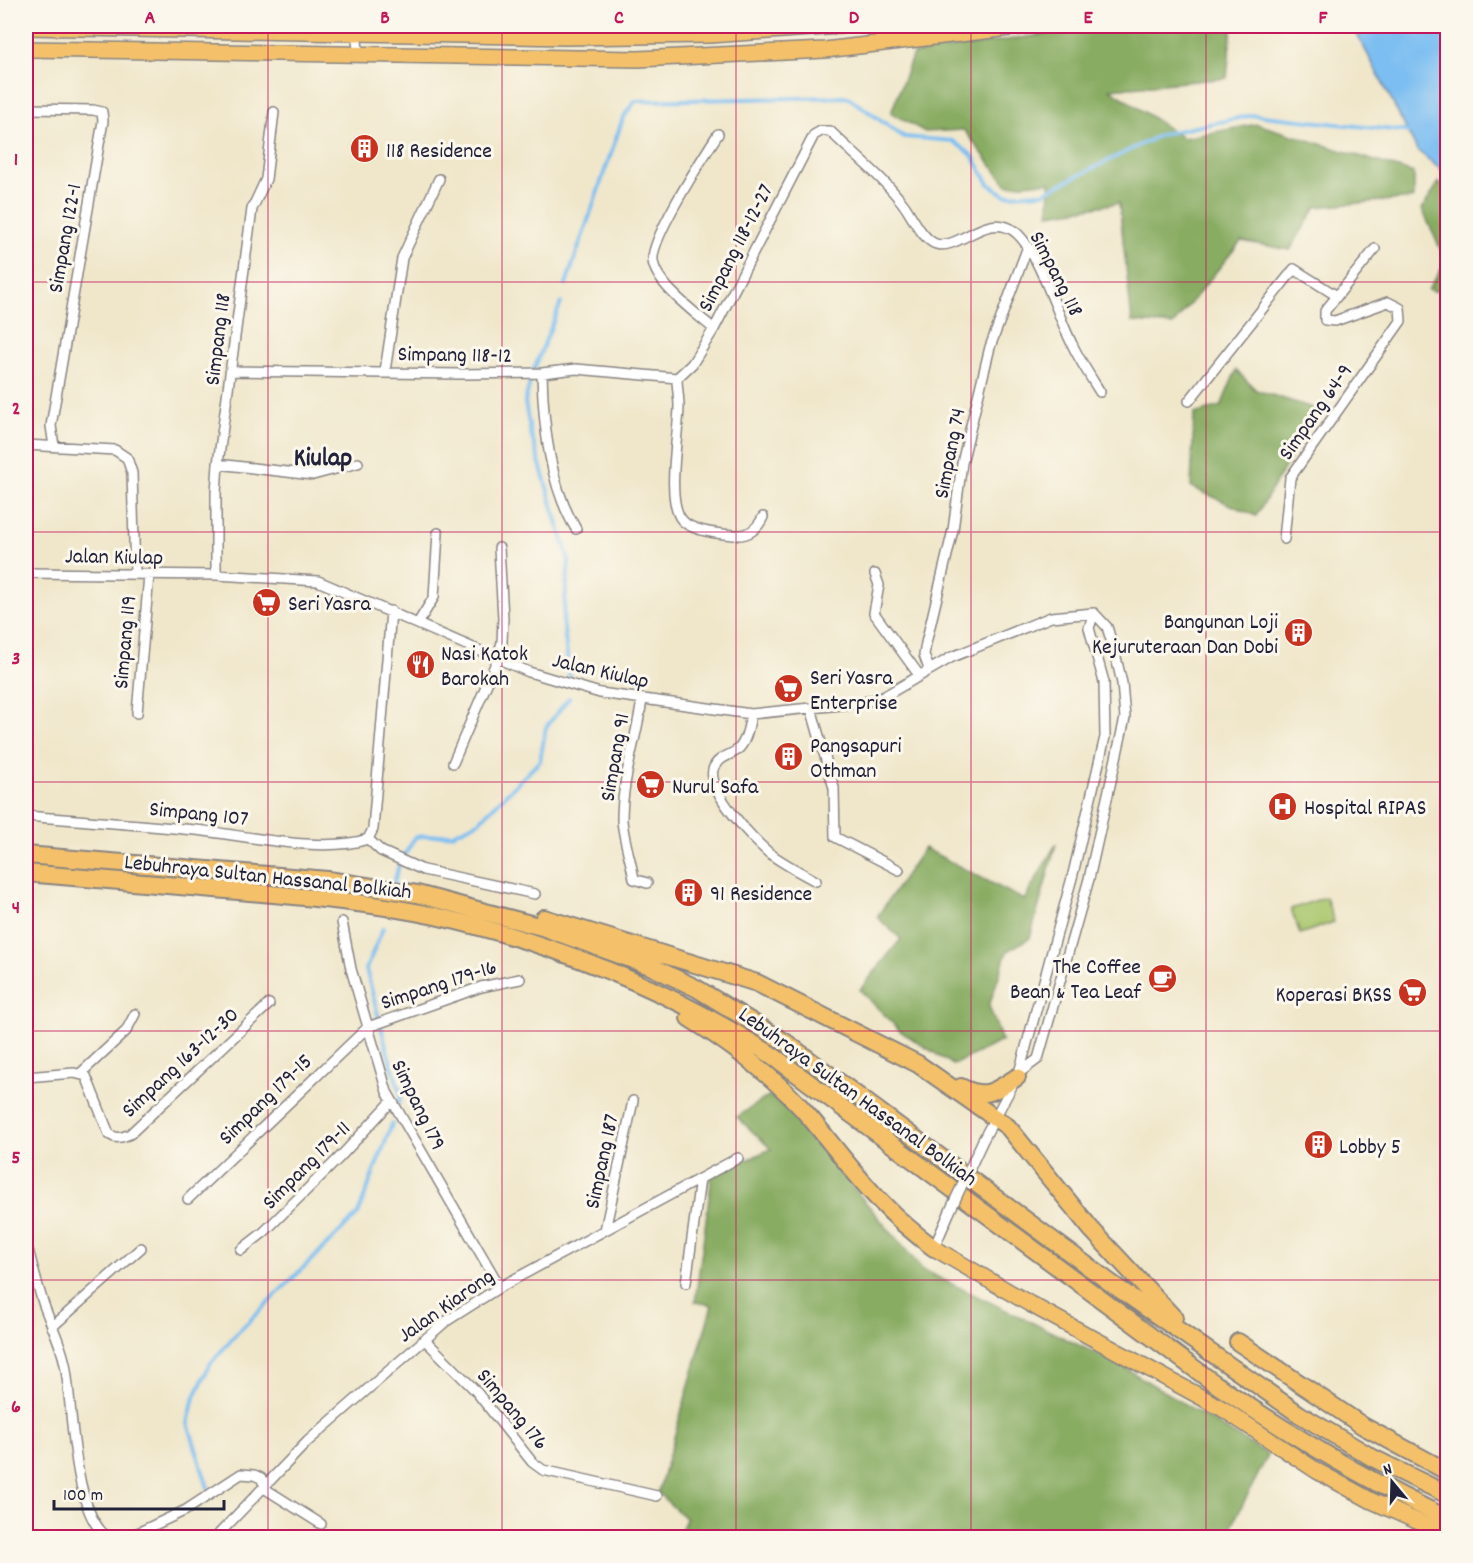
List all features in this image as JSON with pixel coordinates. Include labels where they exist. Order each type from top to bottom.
[{"type":"highway","name":"Lebuhraya Sultan Hassanal Bolkiah","points":[[26,855],[328,880],[417,894],[542,927],[650,966],[745,1016],[785,1042],[1112,1284],[1299,1414],[1364,1453],[1448,1495]]},
{"type":"highway","name":"Lebuhraya Sultan Hassanal Bolkiah","points":[[26,873],[379,906],[483,928],[590,964],[668,996],[730,1028],[773,1056],[1214,1383],[1286,1433],[1446,1531]]},
{"type":"highway","points":[[478,909],[521,913],[569,924],[757,983],[981,1094],[996,1090],[1018,1075]]},
{"type":"highway","points":[[590,964],[691,1019],[733,1047],[777,1085],[811,1119],[886,1210],[934,1248]]},
{"type":"highway","points":[[918,1064],[1008,1127],[1084,1221],[1202,1347]]},
{"type":"highway","points":[[1238,1342],[1389,1441],[1448,1473]]},
{"type":"main road","points":[[115,26],[147,29]]},
{"type":"main road","points":[[272,32],[287,26]]},
{"type":"main road","points":[[419,26],[453,36]]},
{"type":"main road","points":[[26,27],[272,32],[356,30],[453,36],[710,35],[841,26]]},
{"type":"main road","points":[[26,49],[566,60],[712,57],[847,47],[1026,26]]},
{"type":"main road","points":[[934,1248],[1030,1304],[1223,1409],[1336,1481],[1372,1501],[1446,1531]]},
{"type":"street","points":[[339,30],[343,56]]},
{"type":"street","points":[[356,30],[359,56]]},
{"type":"street","name":"Simpang 122-1","points":[[26,109],[93,110],[102,112],[103,121],[51,426],[54,446]]},
{"type":"street","name":"Simpang 118","points":[[216,575],[218,464],[252,209],[266,179],[274,112]]},
{"type":"street","name":"Simpang 118","points":[[821,131],[830,131],[899,198],[928,239],[935,244],[944,244],[982,228],[1000,226],[1014,231],[1027,249],[1072,344],[1100,392]]},
{"type":"street","name":"Simpang 118-12-27","points":[[676,378],[692,364],[714,329],[814,135],[821,131]]},
{"type":"street","points":[[714,329],[682,302],[661,278],[653,261],[656,246],[678,202],[718,134]]},
{"type":"street","points":[[385,371],[402,258],[439,180]]},
{"type":"street","name":"Simpang 74","points":[[929,669],[924,655],[953,530],[962,463],[990,347],[1027,249]]},
{"type":"street","points":[[1189,401],[1294,269],[1337,296],[1375,249]]},
{"type":"street","name":"Simpang 64-9","points":[[1284,539],[1290,478],[1401,321],[1402,314],[1395,303],[1388,302],[1335,321],[1325,320],[1325,311],[1337,296]]},
{"type":"street","name":"Simpang 118-12","points":[[232,371],[542,373],[576,369],[676,378]]},
{"type":"street","points":[[542,373],[543,410],[552,460],[569,517],[576,529]]},
{"type":"street","points":[[676,378],[679,404],[674,495],[676,511],[682,521],[692,526],[741,536],[752,532],[759,526],[763,517]]},
{"type":"street","points":[[26,445],[115,450],[131,464],[135,574]]},
{"type":"street","points":[[218,464],[313,476],[358,463]]},
{"type":"street","points":[[418,623],[434,597],[438,533]]},
{"type":"street","points":[[453,763],[498,658],[502,642],[499,548]]},
{"type":"street","name":"Jalan Kiulap","points":[[26,573],[216,575],[318,580],[498,658],[562,683],[642,700],[751,714],[861,703],[883,697],[929,669],[1051,617],[1094,613]]},
{"type":"street","points":[[874,574],[879,585],[874,613],[919,675]]},
{"type":"street","name":"Simpang 119","points":[[136,713],[149,575]]},
{"type":"street","points":[[391,610],[373,829],[368,839],[381,851],[423,870],[535,894]]},
{"type":"street","points":[[934,1248],[994,1117],[1018,1075],[1075,864],[1105,738],[1104,682],[1089,628],[1094,613],[1107,627],[1115,653],[1122,683],[1125,718],[1089,879],[1038,1059],[1018,1075]]},
{"type":"street","name":"Simpang 91","points":[[642,700],[637,738],[625,774],[622,822],[634,879],[647,883]]},
{"type":"street","points":[[811,708],[834,788],[835,837],[899,870]]},
{"type":"street","points":[[751,714],[749,729],[738,750],[719,760],[713,768],[712,777],[716,789],[751,837],[771,854],[816,881]]},
{"type":"street","name":"Simpang 107","points":[[26,816],[194,830],[301,843],[344,845],[368,839]]},
{"type":"street","name":"Simpang 179","points":[[342,922],[345,943],[378,1064],[392,1101],[500,1287]]},
{"type":"street","name":"Simpang 179-16","points":[[368,1027],[481,987],[520,979]]},
{"type":"street","name":"Simpang 163-12-30","points":[[81,1073],[90,1081],[109,1134],[114,1138],[122,1138],[130,1134],[269,1004]]},
{"type":"street","points":[[26,1077],[81,1073],[126,1031],[135,1014]]},
{"type":"street","name":"Simpang 179-15","points":[[188,1199],[368,1027]]},
{"type":"street","name":"Simpang 179-11","points":[[241,1250],[264,1232],[341,1156],[392,1101]]},
{"type":"street","name":"Simpang 187","points":[[605,1230],[633,1101]]},
{"type":"street","name":"Jalan Kiarong","points":[[215,1538],[308,1441],[424,1339],[500,1287],[738,1158]]},
{"type":"street","points":[[686,1283],[700,1179]]},
{"type":"street","points":[[26,1242],[28,1263],[65,1365],[76,1457],[84,1493],[100,1532],[109,1538]]},
{"type":"street","points":[[52,1327],[141,1248]]},
{"type":"street","name":"Simpang 176","points":[[424,1339],[475,1390],[532,1462],[543,1470],[657,1496]]},
{"type":"street","points":[[127,1538],[186,1510],[241,1474],[254,1474],[265,1484],[267,1490],[321,1524]]},
{"type":"green space","points":[[1100,26],[1232,26],[1227,78],[1110,89],[1183,138],[1257,124],[1414,173],[1414,198],[1316,207],[1290,250],[1241,241],[1173,325],[1132,322],[1119,203],[1049,214],[1050,182],[1007,185],[964,130],[925,132],[891,113],[913,54]]},
{"type":"green space","points":[[1439,182],[1447,193],[1447,293],[1428,290],[1446,262],[1422,209]]},
{"type":"green space","points":[[1236,370],[1256,390],[1319,410],[1256,516],[1191,487],[1194,414],[1221,406]]},
{"type":"green space","points":[[1056,844],[1030,938],[1007,951],[989,1006],[1002,1041],[953,1065],[900,1031],[860,990],[901,939],[877,917],[924,848],[1024,900]]},
{"type":"green space","points":[[1326,897],[1334,922],[1300,934],[1291,909]]},
{"type":"green space","points":[[773,1093],[923,1270],[1122,1366],[1268,1455],[1226,1537],[678,1537],[686,1519],[658,1493],[712,1305],[695,1302],[712,1175],[771,1149],[737,1117]]},
{"type":"water","points":[[1353,26],[1447,26],[1447,175],[1417,150]]},
{"type":"waterway","points":[[566,284],[623,118],[635,101],[848,97],[904,137],[953,141],[972,155],[989,184],[1005,195],[1043,193],[1162,134],[1253,115],[1412,132]]},
{"type":"waterway","points":[[534,369],[561,303]]},
{"type":"waterway","points":[[530,382],[525,402],[530,431],[569,561],[563,621],[570,679]]},
{"type":"waterway","points":[[394,883],[399,865],[415,837],[453,834],[478,822],[540,761],[546,727],[569,698]]},
{"type":"waterway","points":[[383,928],[366,969],[401,1095],[399,1103]]},
{"type":"waterway","points":[[208,1488],[188,1423],[193,1401],[210,1364],[238,1332],[358,1214],[392,1124]]},
{"type":"place","name":"118 Residence","points":[[365,149]]},
{"type":"place","name":"Seri Yasra","points":[[267,602]]},
{"type":"place","name":"Bangunan Loji Kejuruteraan Dan Dobi","points":[[1299,633]]},
{"type":"place","name":"Nasi Katok Barokah","points":[[420,665]]},
{"type":"place","name":"Seri Yasra Enterprise","points":[[789,689]]},
{"type":"place","name":"Pangsapuri Othman","points":[[789,757]]},
{"type":"place","name":"Nurul Safa","points":[[651,785]]},
{"type":"place","name":"Hospital RIPAS","points":[[1283,806]]},
{"type":"place","name":"91 Residence","points":[[689,892]]},
{"type":"place","name":"The Coffee Bean & Tea Leaf","points":[[1162,978]]},
{"type":"place","name":"Koperasi BKSS","points":[[1413,993]]},
{"type":"place","name":"Lobby 5","points":[[1318,1145]]},
{"type":"district","name":"Kiulap","points":[[323,456]]}]
